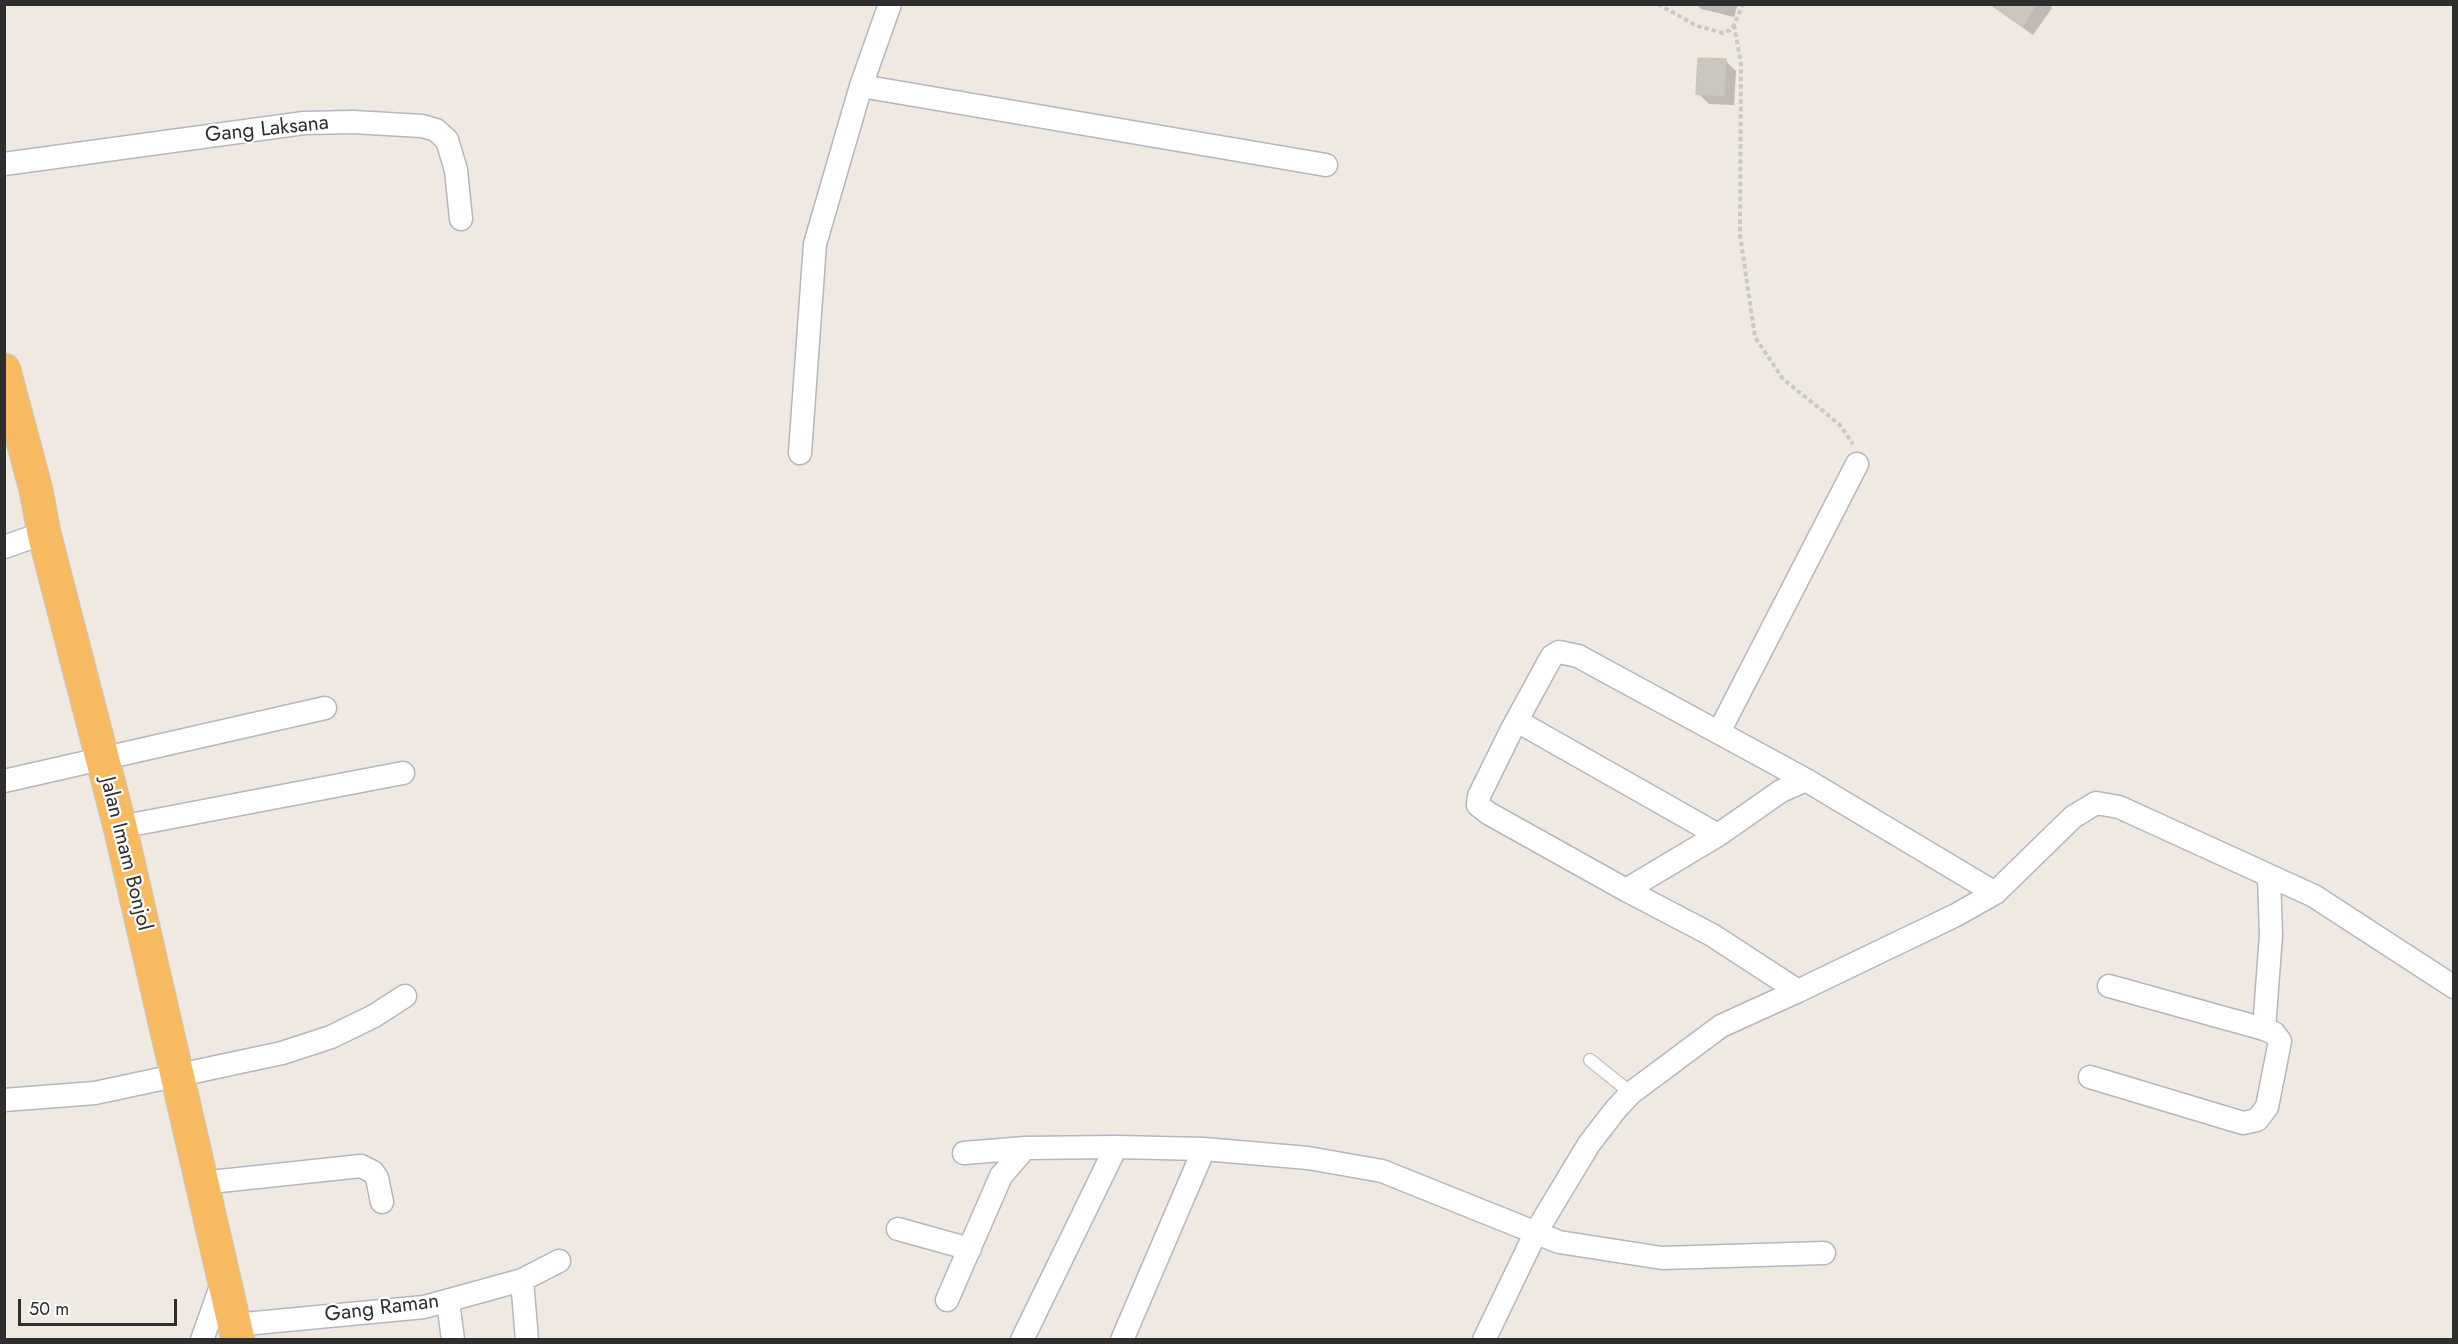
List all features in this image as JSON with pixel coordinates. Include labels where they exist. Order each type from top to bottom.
[{"type":"highway","name":"Jalan Imam Bonjol","points":[[4,370],[10,412],[36,490],[44,533],[120,827],[236,1332]]},
{"type":"street","points":[[800,453],[816,244],[861,86],[890,4]]},
{"type":"street","points":[[861,86],[1326,165]]},
{"type":"street","name":"Gang Laksana","points":[[4,164],[304,123],[353,122],[422,126],[436,130],[447,140],[456,170],[461,219]]},
{"type":"street","points":[[1719,732],[1857,464]]},
{"type":"street","points":[[4,547],[44,533]]},
{"type":"street","points":[[1798,991],[1712,935],[1626,890],[1488,813],[1478,805],[1479,796],[1552,656],[1559,652],[1578,656],[1806,780],[1995,893]]},
{"type":"street","points":[[4,781],[325,708]]},
{"type":"street","points":[[1517,721],[1718,834]]},
{"type":"street","points":[[120,827],[403,773]]},
{"type":"street","points":[[1626,890],[1718,834],[1781,790],[1806,780]]},
{"type":"street","points":[[1484,1340],[1536,1232],[1589,1144],[1616,1108],[1631,1093],[1721,1026],[1945,920],[1995,893],[2073,817],[2096,803],[2119,807],[2314,897],[2454,987]]},
{"type":"street","points":[[2264,1029],[2271,935],[2269,876]]},
{"type":"street","points":[[2090,1077],[2243,1123],[2257,1120],[2267,1107],[2280,1041],[2274,1033],[2109,986]]},
{"type":"street","points":[[4,1100],[95,1093],[282,1053],[331,1037],[374,1016],[405,996]]},
{"type":"street","points":[[964,1152],[1025,1148],[1116,1147],[1204,1149],[1308,1158],[1382,1171],[1558,1242],[1662,1258],[1824,1253]]},
{"type":"street","points":[[1022,1340],[1116,1147]]},
{"type":"street","points":[[947,1300],[1001,1176],[1025,1148]]},
{"type":"street","points":[[1122,1340],[1204,1149]]},
{"type":"street","points":[[201,1183],[361,1166],[373,1172],[377,1178],[382,1202]]},
{"type":"street","points":[[898,1229],[970,1249]]},
{"type":"street","name":"Gang Raman","points":[[236,1332],[424,1307],[522,1280],[559,1261]]},
{"type":"street","points":[[202,1340],[224,1277]]},
{"type":"street","points":[[522,1280],[527,1340]]},
{"type":"street","points":[[448,1301],[453,1340]]},
{"type":"lane","points":[[1590,1060],[1631,1093]]},
{"type":"path","points":[[1658,4],[1697,26],[1723,33],[1730,30],[1743,4]]},
{"type":"path","points":[[1734,24],[1741,63],[1740,235],[1755,337],[1783,380],[1839,424],[1852,442],[1857,464]]},
{"type":"building","points":[[1997,4],[2036,4],[2022,26],[1995,7]]},
{"type":"building","points":[[1698,58],[1726,59],[1724,96],[1696,94]]}]
